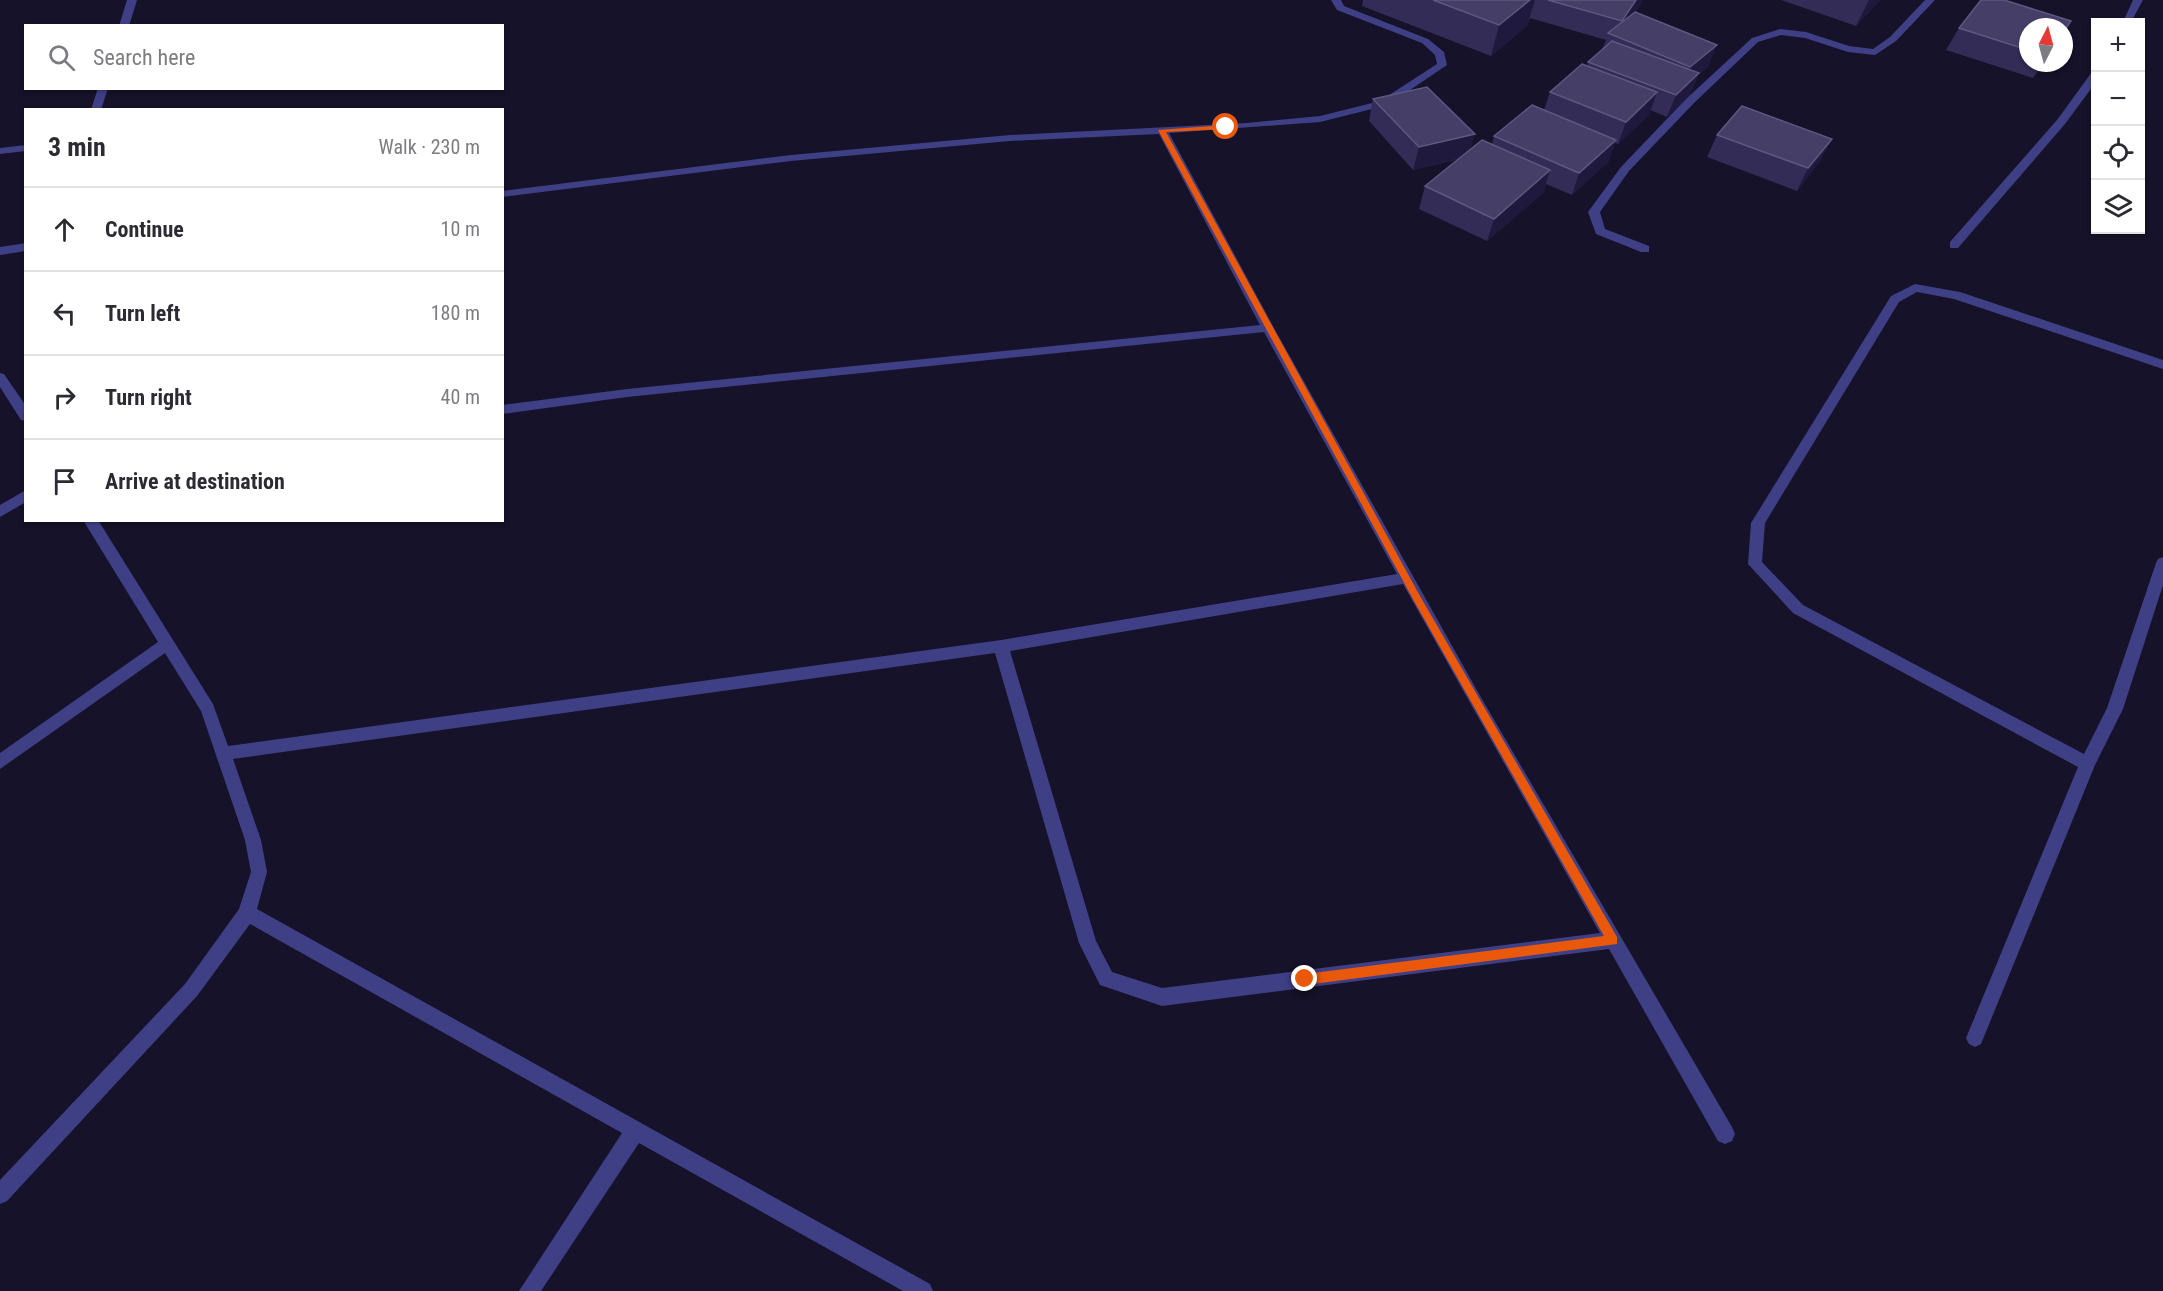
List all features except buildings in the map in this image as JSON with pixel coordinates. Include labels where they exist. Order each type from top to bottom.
[{"type":"street","points":[[125,24],[132,0]]},
{"type":"street","points":[[504,194],[791,158],[1010,138],[1320,119],[1384,103],[1442,65],[1440,54],[1425,41],[1340,8],[1336,0]]},
{"type":"street","points":[[1645,249],[1600,231],[1594,213],[1624,169],[1690,101],[1755,40],[1780,32],[1806,35],[1848,49],[1875,52],[1893,39],[1930,0]]},
{"type":"street","points":[[2129,18],[2139,0]]},
{"type":"street","points":[[1954,245],[2061,123],[2091,81]]},
{"type":"street","points":[[97,108],[102,90]]},
{"type":"street","points":[[1162,130],[1406,578],[1725,1134]]},
{"type":"street","points":[[0,151],[24,148]]},
{"type":"street","points":[[0,251],[24,247]]},
{"type":"street","points":[[2087,764],[1798,609],[1755,564],[1758,523],[1894,299],[1915,288],[1956,295],[2163,365]]},
{"type":"street","points":[[504,410],[627,393],[1268,328]]},
{"type":"street","points":[[0,377],[5,397],[24,415]]},
{"type":"street","points":[[0,512],[24,496]]},
{"type":"street","points":[[0,1194],[190,990],[247,913],[259,872],[253,840],[208,709],[91,522]]},
{"type":"street","points":[[1975,1038],[2087,764],[2115,709],[2163,563]]},
{"type":"street","points":[[224,753],[1002,646],[1406,578]]},
{"type":"street","points":[[0,762],[168,643]]},
{"type":"street","points":[[1002,646],[1088,943],[1107,979],[1162,997],[1613,940]]},
{"type":"street","points":[[247,913],[923,1291]]},
{"type":"street","points":[[529,1291],[636,1130]]},
{"type":"route","points":[[1226,127],[1162,130],[1417,598],[1613,940],[1305,979]]}]
